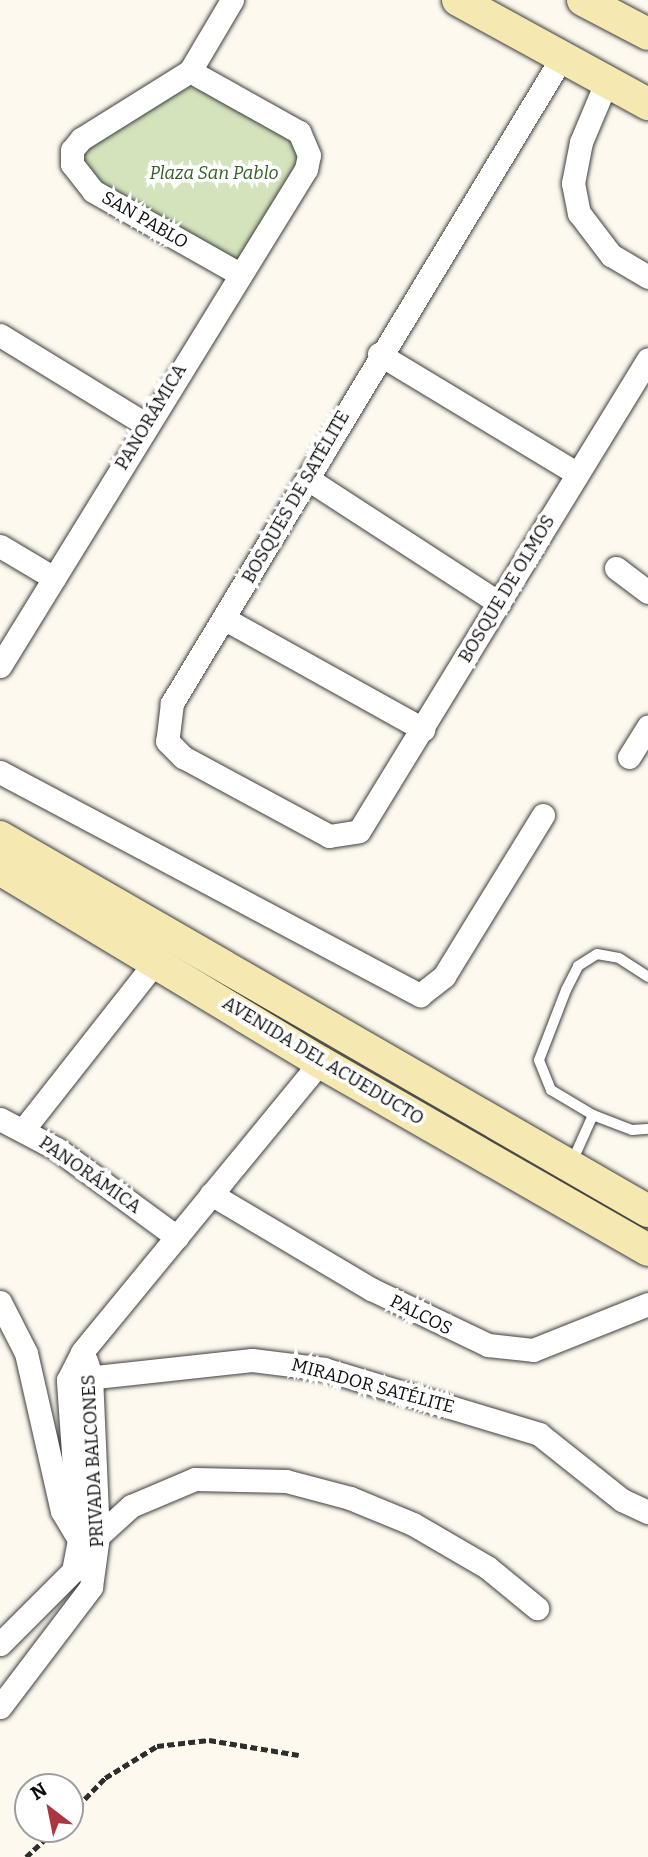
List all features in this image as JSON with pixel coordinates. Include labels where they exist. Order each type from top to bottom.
[{"type":"street","points":[[190,71],[232,0]]},
{"type":"street","points":[[458,0],[492,8],[605,85],[648,104]]},
{"type":"street","points":[[583,0],[648,34]]},
{"type":"street","name":"BOSQUES DE SATÉLITE","points":[[369,820],[344,837],[329,836],[183,757],[167,741],[172,703],[225,619],[379,354],[562,57]]},
{"type":"street","name":"SAN PABLO","points":[[190,71],[72,150],[79,178],[93,191],[238,273]]},
{"type":"street","name":"PANORÁMICA","points":[[0,666],[238,273],[306,169],[309,155],[299,132],[190,71]]},
{"type":"street","points":[[605,85],[581,142],[573,183],[579,213],[611,255],[648,277]]},
{"type":"street","points":[[0,335],[147,425]]},
{"type":"street","points":[[379,354],[576,472]]},
{"type":"street","name":"BOSQUE DE OLMOS","points":[[369,820],[576,472],[648,359]]},
{"type":"street","points":[[308,479],[499,603]]},
{"type":"street","points":[[0,546],[54,578]]},
{"type":"street","points":[[616,568],[648,592]]},
{"type":"street","points":[[225,619],[423,729]]},
{"type":"street","points":[[629,757],[648,726]]},
{"type":"street","points":[[0,772],[420,995],[444,976],[543,815]]},
{"type":"street","name":"AVENIDA DEL ACUEDUCTO","points":[[0,837],[571,1164],[648,1211]]},
{"type":"street","name":"AVENIDA DEL ACUEDUCTO","points":[[0,869],[320,1062],[648,1250]]},
{"type":"street","points":[[23,1130],[156,961]]},
{"type":"street","name":"PRIVADA BALCONES","points":[[0,1644],[65,1581],[89,1538],[68,1380],[82,1352],[320,1062]]},
{"type":"street","name":"PANORÁMICA","points":[[0,1119],[23,1130],[177,1237]]},
{"type":"street","name":"PALCOS","points":[[211,1194],[383,1296],[488,1345],[533,1350],[648,1304]]},
{"type":"street","points":[[0,1301],[26,1353],[62,1511],[89,1538],[131,1506],[195,1479],[286,1481],[350,1498],[413,1524],[487,1567],[537,1608]]},
{"type":"street","name":"PRIVADA BALCONES","points":[[0,1707],[77,1613],[91,1587],[91,1376],[82,1352]]},
{"type":"street","name":"MIRADOR SATÉLITE","points":[[68,1380],[252,1360],[324,1369],[539,1434],[622,1500],[648,1512]]},
{"type":"lane","points":[[648,977],[620,958],[597,954],[578,966],[539,1060],[551,1090],[593,1115],[632,1130],[648,1129]]},
{"type":"lane","points":[[571,1164],[593,1115]]},
{"type":"path","points":[[84,1800],[105,1778],[157,1746],[209,1740],[299,1755]]},
{"type":"path","points":[[26,1857],[41,1843]]},
{"type":"green space","name":"Plaza San Pablo","points":[[190,87],[274,115],[306,169],[238,273],[93,191],[72,150]]}]
